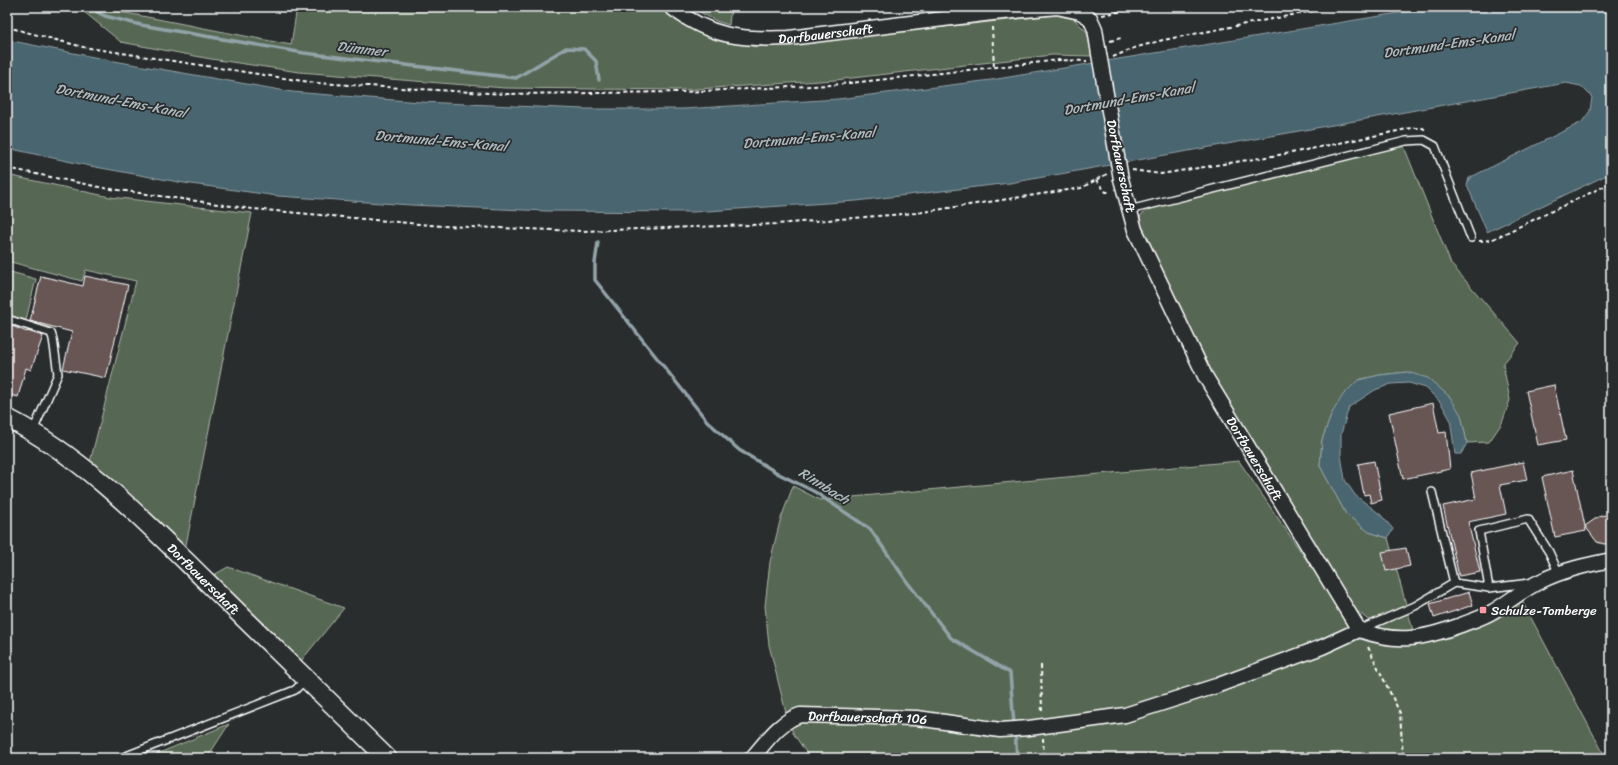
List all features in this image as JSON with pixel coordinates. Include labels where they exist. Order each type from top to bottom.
[{"type":"street","name":"Dorfbauerschaft","points":[[671,7],[683,16],[712,31],[735,37],[756,39],[789,38],[992,13],[1057,7],[1080,12],[1090,18],[1095,28],[1120,173],[1135,230],[1205,376],[1360,630]]},
{"type":"street","name":"Dorfbauerschaft","points":[[7,418],[33,431],[58,448],[111,491],[182,557],[387,758]]},
{"type":"street","points":[[1360,630],[1377,636],[1396,639],[1414,638],[1440,632],[1484,616],[1540,581],[1581,566],[1611,560]]},
{"type":"street","name":"Dorfbauerschaft 106","points":[[752,758],[783,724],[791,718],[800,715],[917,718],[1000,730],[1029,728],[1125,715],[1216,686],[1322,647],[1360,630]]},
{"type":"lane","points":[[1129,210],[1406,141],[1424,140],[1434,146],[1471,238]]},
{"type":"lane","points":[[7,319],[51,333],[53,339],[58,374],[33,431]]},
{"type":"lane","points":[[1432,492],[1454,583]]},
{"type":"lane","points":[[1489,588],[1479,531],[1528,519],[1549,552],[1559,574]]},
{"type":"lane","points":[[1360,630],[1415,606],[1454,583],[1489,588],[1514,586],[1540,581]]},
{"type":"lane","points":[[121,758],[295,690],[306,678]]},
{"type":"path","points":[[1090,18],[1144,7]]},
{"type":"path","points":[[7,27],[83,47],[316,83],[505,94],[682,92],[832,85],[1060,60],[1113,57],[1134,48],[1163,40],[1334,7]]},
{"type":"path","points":[[992,13],[994,68]]},
{"type":"path","points":[[7,168],[104,188],[253,209],[442,226],[584,231],[776,224],[916,213],[1081,188],[1096,180],[1120,173],[1161,174],[1291,153],[1412,128],[1423,128],[1430,136],[1434,146]]},
{"type":"path","points":[[1096,180],[1106,192]]},
{"type":"path","points":[[1471,238],[1482,242],[1491,240],[1611,183]]},
{"type":"path","points":[[1360,630],[1400,713],[1403,758]]},
{"type":"green space","points":[[78,7],[107,7],[111,10],[291,45],[297,7],[667,7],[711,36],[756,47],[1056,15],[1074,19],[1087,32],[1092,56],[1052,55],[835,80],[682,90],[505,88],[299,72],[211,59],[121,42]]},
{"type":"green space","points":[[691,7],[731,7],[729,25],[716,21]]},
{"type":"green space","points":[[1403,144],[1451,264],[1520,343],[1503,364],[1510,400],[1502,423],[1489,442],[1467,443],[1461,415],[1407,372],[1380,375],[1358,380],[1332,413],[1322,440],[1320,466],[1346,514],[1369,532],[1388,538],[1414,634],[1381,630],[1358,612],[1348,601],[1209,373],[1141,227],[1140,216],[1148,209]]},
{"type":"green space","points":[[7,175],[110,197],[252,213],[185,550],[90,462],[136,281],[86,270],[82,281],[7,261]]},
{"type":"green space","points":[[7,271],[36,279],[26,320],[7,315]]},
{"type":"green space","points":[[1239,461],[1338,606],[1376,637],[1442,638],[1491,621],[1522,601],[1606,758],[810,758],[793,733],[787,717],[769,645],[765,606],[770,562],[780,521],[793,486],[820,500]]},
{"type":"green space","points":[[228,567],[344,608],[301,661],[212,576]]},
{"type":"green space","points":[[229,724],[207,758],[147,758]]},
{"type":"water","name":"Dortmund-Ems-Kanal","points":[[1435,7],[1611,7],[1611,173],[1487,232],[1467,185],[1469,178],[1582,122],[1590,111],[1592,97],[1581,86],[1566,83],[1010,183],[856,201],[693,212],[546,211],[411,205],[278,196],[184,183],[90,166],[7,148],[7,40],[114,61],[292,92],[420,102],[584,109],[684,109],[838,99],[991,80]]},
{"type":"water","points":[[1407,372],[1428,378],[1450,397],[1461,415],[1467,443],[1461,454],[1455,454],[1450,419],[1441,403],[1426,388],[1409,383],[1391,384],[1375,390],[1349,407],[1341,434],[1341,455],[1345,480],[1355,495],[1381,515],[1393,529],[1388,538],[1369,532],[1346,514],[1320,466],[1322,440],[1332,413],[1343,395],[1358,380],[1380,375]]},
{"type":"building","points":[[41,276],[83,286],[85,276],[128,285],[106,378],[63,369],[72,332],[30,321]]},
{"type":"building","points":[[7,324],[27,332],[43,336],[31,370],[26,368],[18,397],[7,394]]},
{"type":"building","points":[[1554,385],[1566,440],[1538,445],[1526,391]]},
{"type":"building","points":[[1433,403],[1439,433],[1446,432],[1450,469],[1403,479],[1389,413]]},
{"type":"building","points":[[1374,461],[1382,500],[1371,503],[1369,494],[1364,495],[1358,464]]},
{"type":"building","points":[[1523,462],[1527,480],[1500,485],[1506,514],[1468,522],[1480,572],[1459,576],[1443,506],[1476,499],[1471,473]]},
{"type":"building","points":[[1573,470],[1586,531],[1555,537],[1542,477]]},
{"type":"building","points":[[1605,515],[1611,516],[1611,543],[1604,544],[1597,542],[1585,526],[1598,517]]},
{"type":"building","points":[[1406,548],[1410,566],[1386,571],[1382,552]]},
{"type":"building","points":[[1469,592],[1473,605],[1434,618],[1430,604]]},
{"type":"waterway","name":"Dümmer","points":[[97,12],[105,16],[141,25],[304,53],[516,78],[566,48],[584,49],[596,61],[599,80]]},
{"type":"waterway","name":"Rinnbach","points":[[598,242],[595,263],[595,280],[707,421],[739,450],[779,474],[815,492],[870,529],[908,583],[951,638],[1010,673],[1014,725]]},
{"type":"waterway","name":"Rinnbach","points":[[1015,731],[1017,758]]},
{"type":"place","name":"Schulze-Tomberge","points":[[1483,610]]}]
